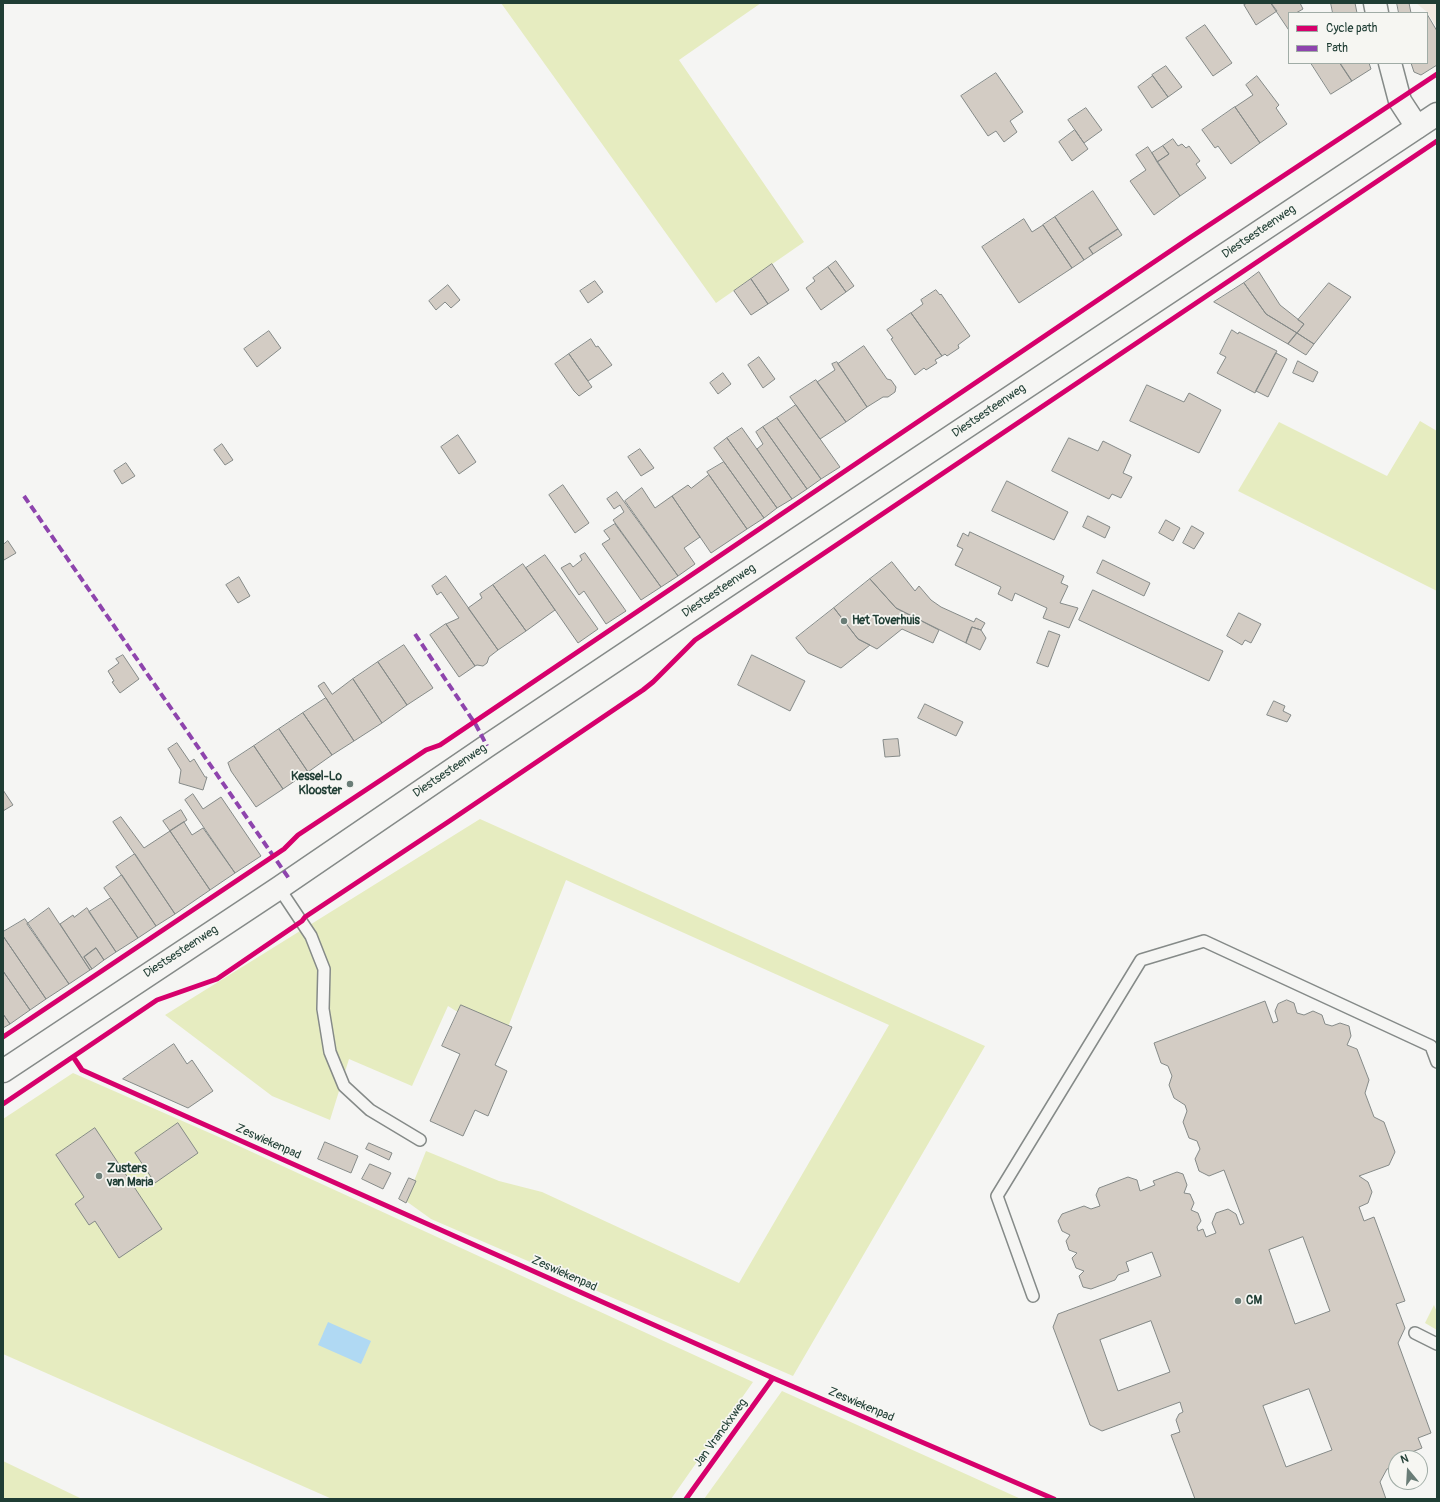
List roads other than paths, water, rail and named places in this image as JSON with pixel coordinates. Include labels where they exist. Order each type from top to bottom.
[{"type":"main road","points":[[1390,64],[1400,101],[1417,127]]},
{"type":"main road","name":"Diestsesteenweg","points":[[3,1070],[279,888],[711,596],[1437,114]]},
{"type":"lane","points":[[279,888],[311,936],[324,969],[323,1008],[330,1052],[344,1086],[370,1110],[420,1140]]},
{"type":"lane","points":[[1033,1296],[997,1196],[1141,960],[1204,941],[1431,1046],[1437,1062]]},
{"type":"lane","points":[[1415,1333],[1437,1344]]},
{"type":"water","points":[[328,1322],[371,1341],[361,1364],[318,1345]]},
{"type":"place","name":"Het Toverhuis","points":[[844,621]]},
{"type":"place","name":"Kessel-Lo Klooster","points":[[350,784]]},
{"type":"place","name":"Zusters van Maria","points":[[99,1176]]},
{"type":"place","name":"CM","points":[[1238,1301]]}]
